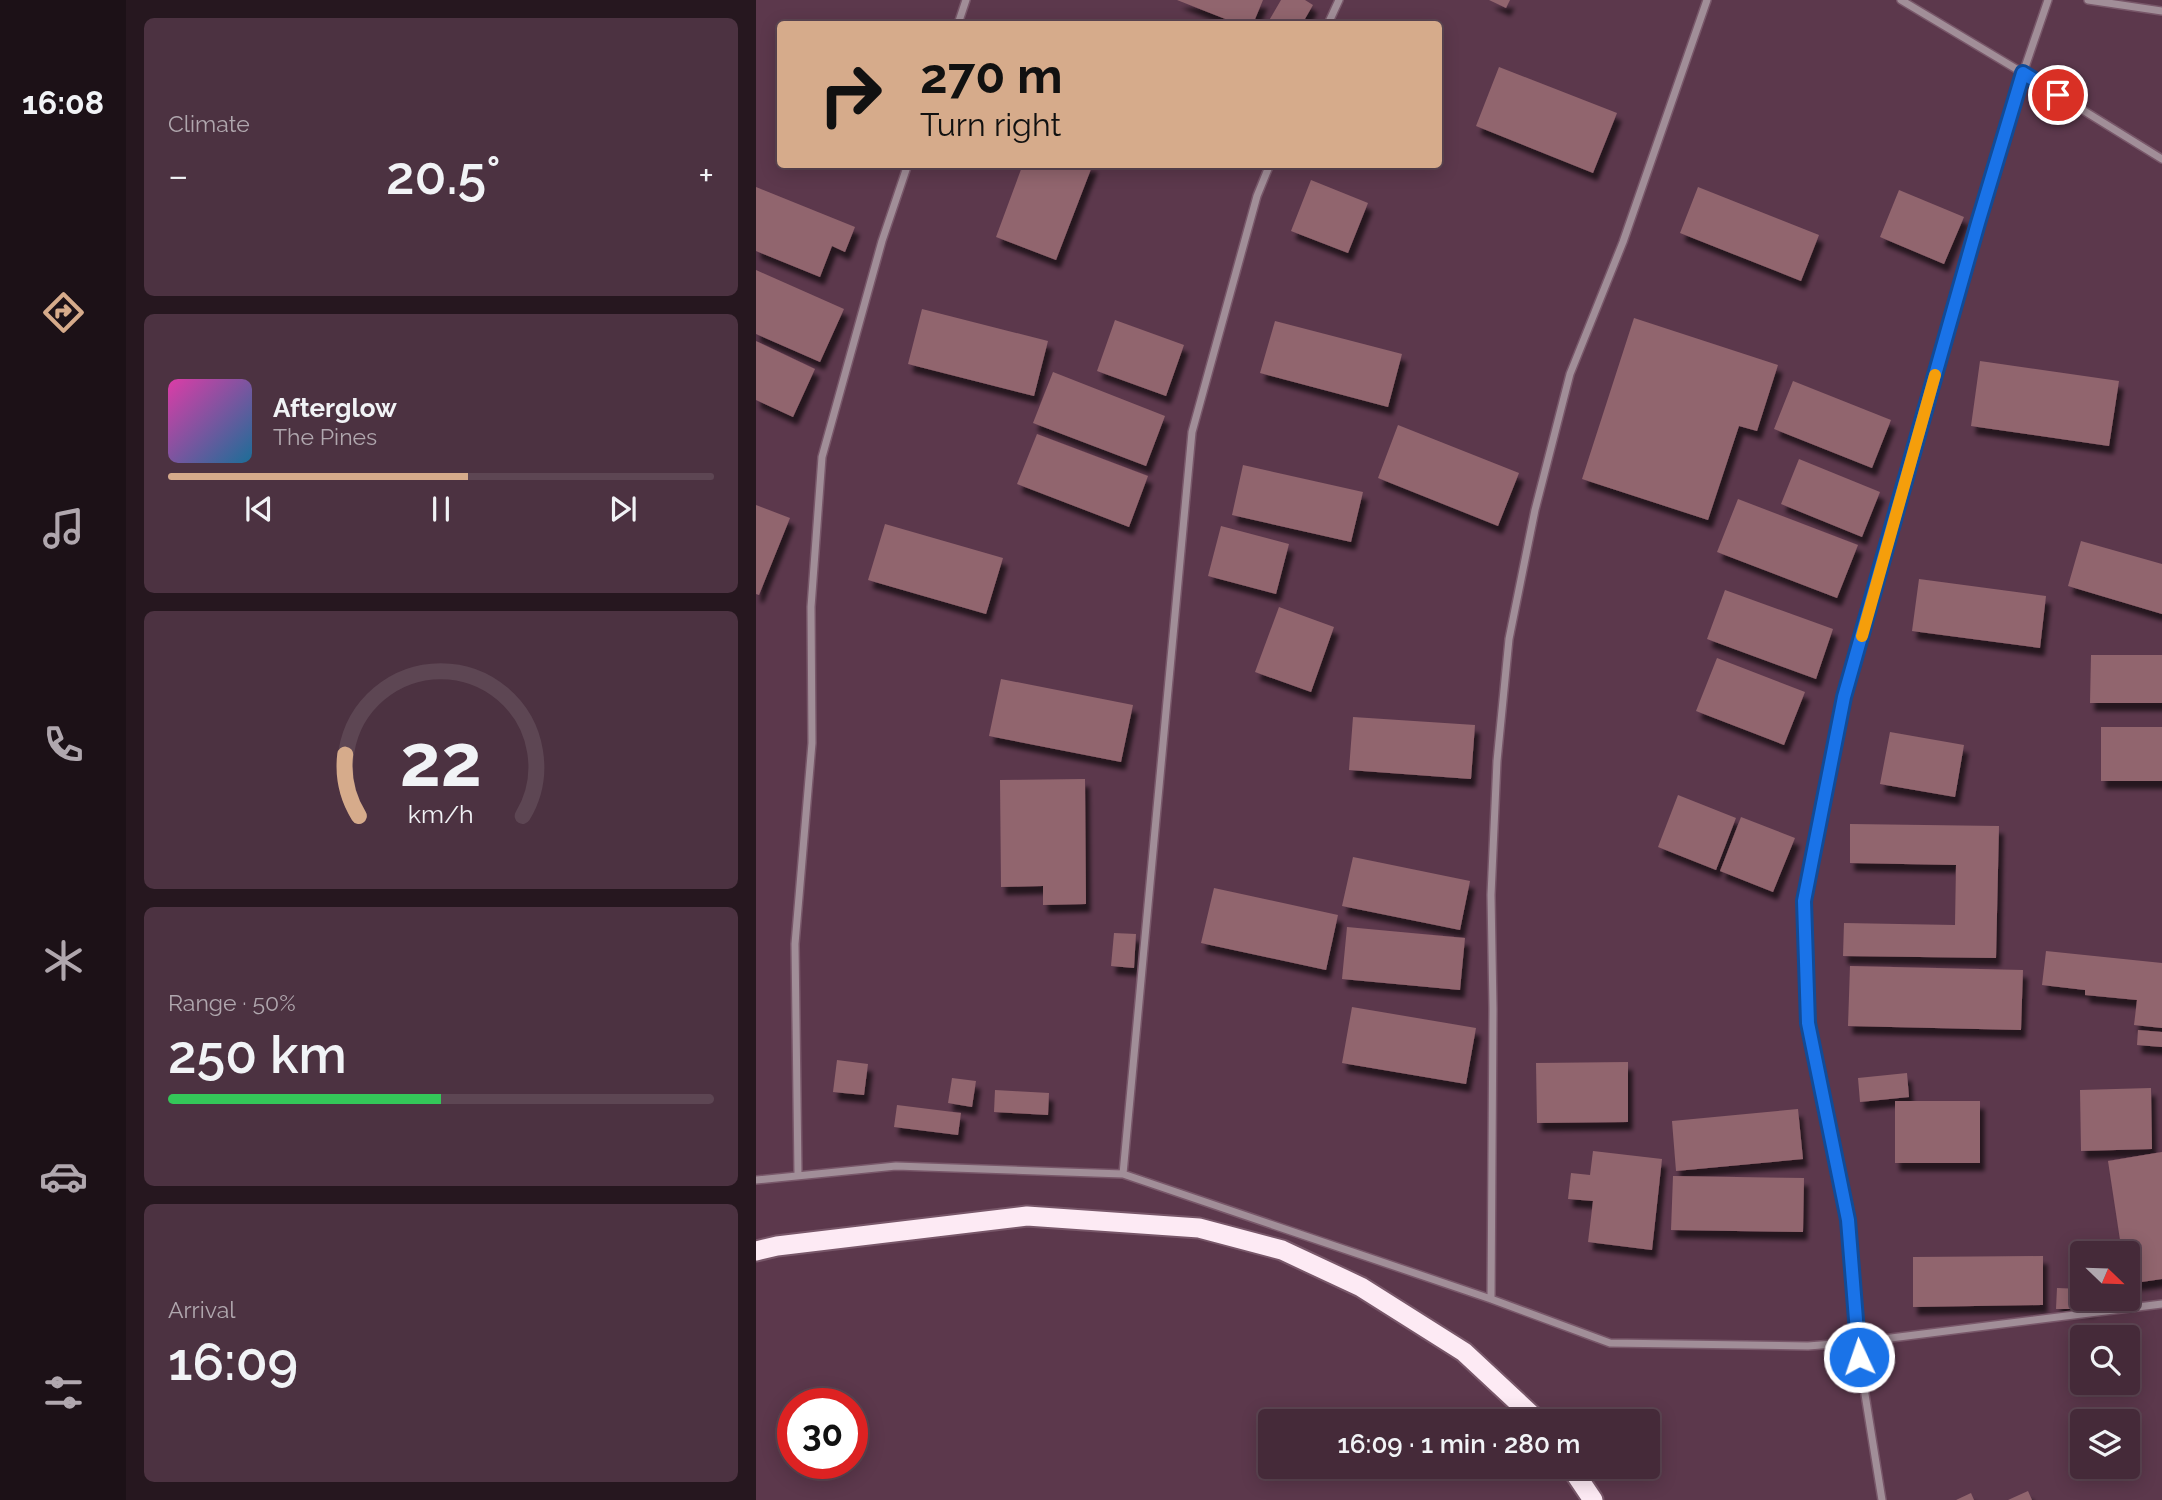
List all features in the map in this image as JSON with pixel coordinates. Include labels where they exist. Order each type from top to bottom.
[{"type":"highway","points":[[756,1251],[777,1246],[1027,1216],[1199,1227],[1282,1250],[1361,1287],[1464,1352],[1525,1409]]},
{"type":"highway","points":[[1579,1479],[1593,1500]]},
{"type":"street","points":[[959,21],[966,0]]},
{"type":"street","points":[[1329,21],[1339,0]]},
{"type":"street","points":[[1491,1299],[1491,895],[1497,761],[1509,639],[1535,510],[1570,374],[1623,242],[1707,0]]},
{"type":"street","points":[[1900,0],[2162,159]]},
{"type":"street","points":[[1882,1500],[1859,1357],[1848,1220],[1808,1023],[1804,901],[1844,697],[1974,236],[2048,0]]},
{"type":"street","points":[[2088,0],[2162,10]]},
{"type":"street","points":[[798,1174],[795,944],[812,743],[811,607],[822,457],[882,240],[907,168]]},
{"type":"street","points":[[1123,1174],[1192,432],[1257,196],[1268,168]]},
{"type":"street","points":[[756,1180],[896,1166],[1123,1174],[1491,1299],[1610,1343],[1808,1346],[2162,1304]]},
{"type":"building","points":[[1177,0],[1263,0],[1254,21],[1230,21]]},
{"type":"building","points":[[1281,0],[1305,0],[1313,5],[1304,21],[1269,21]]},
{"type":"building","points":[[1489,0],[1510,0],[1506,8]]},
{"type":"building","points":[[1499,67],[1617,113],[1593,173],[1476,126]]},
{"type":"building","points":[[1022,168],[1091,168],[1056,260],[996,237]]},
{"type":"building","points":[[1311,180],[1368,203],[1348,253],[1291,231]]},
{"type":"building","points":[[756,187],[855,227],[845,252],[832,246],[820,277],[756,251]]},
{"type":"building","points":[[1698,187],[1819,235],[1801,281],[1680,233]]},
{"type":"building","points":[[1899,190],[1964,217],[1944,264],[1880,237]]},
{"type":"building","points":[[756,270],[844,309],[820,362],[756,334]]},
{"type":"building","points":[[922,309],[1048,341],[1034,396],[908,364]]},
{"type":"building","points":[[1634,318],[1778,365],[1757,431],[1739,426],[1708,520],[1582,479]]},
{"type":"building","points":[[1115,320],[1184,345],[1166,396],[1097,371]]},
{"type":"building","points":[[1275,321],[1402,354],[1388,407],[1260,373]]},
{"type":"building","points":[[756,341],[815,369],[793,417],[756,400]]},
{"type":"building","points":[[1980,361],[2119,381],[2109,446],[1971,426]]},
{"type":"building","points":[[1053,372],[1165,416],[1146,466],[1033,423]]},
{"type":"building","points":[[1793,381],[1891,420],[1872,468],[1774,429]]},
{"type":"building","points":[[1398,425],[1519,473],[1498,526],[1378,478]]},
{"type":"building","points":[[1037,434],[1148,476],[1129,527],[1017,484]]},
{"type":"building","points":[[1799,459],[1880,492],[1862,537],[1781,504]]},
{"type":"building","points":[[1243,465],[1363,492],[1351,542],[1232,515]]},
{"type":"building","points":[[1738,499],[1858,545],[1837,598],[1717,552]]},
{"type":"building","points":[[756,505],[790,518],[759,595],[756,594]]},
{"type":"building","points":[[885,524],[1003,558],[986,614],[868,580]]},
{"type":"building","points":[[1221,526],[1289,544],[1276,594],[1208,576]]},
{"type":"building","points":[[2081,541],[2162,564],[2162,614],[2068,586]]},
{"type":"building","points":[[1919,579],[2046,596],[2040,648],[1912,631]]},
{"type":"building","points":[[1725,590],[1833,629],[1816,679],[1707,639]]},
{"type":"building","points":[[1279,607],[1334,627],[1311,692],[1255,672]]},
{"type":"building","points":[[2091,655],[2162,655],[2162,703],[2090,703]]},
{"type":"building","points":[[1717,658],[1805,692],[1784,745],[1696,711]]},
{"type":"building","points":[[1001,679],[1133,705],[1121,762],[989,736]]},
{"type":"building","points":[[1353,717],[1475,725],[1471,779],[1349,770]]},
{"type":"building","points":[[2101,727],[2162,727],[2162,781],[2101,781]]},
{"type":"building","points":[[1890,732],[1964,745],[1955,797],[1880,784]]},
{"type":"building","points":[[1085,779],[1086,904],[1043,905],[1043,886],[1001,887],[1000,780]]},
{"type":"building","points":[[1678,795],[1736,818],[1716,870],[1658,847]]},
{"type":"building","points":[[1741,817],[1795,838],[1773,892],[1720,871]]},
{"type":"building","points":[[1850,824],[1999,826],[1996,958],[1843,956],[1844,923],[1955,925],[1956,865],[1850,863]]},
{"type":"building","points":[[1353,857],[1470,881],[1460,930],[1342,906]]},
{"type":"building","points":[[1214,888],[1338,915],[1326,970],[1201,943]]},
{"type":"building","points":[[1347,927],[1465,938],[1460,990],[1342,979]]},
{"type":"building","points":[[1114,933],[1136,934],[1134,968],[1111,966]]},
{"type":"building","points":[[2046,951],[2162,963],[2162,1028],[2134,1025],[2137,1000],[2085,995],[2085,990],[2042,985]]},
{"type":"building","points":[[1850,966],[2023,970],[2021,1030],[1848,1026]]},
{"type":"building","points":[[1352,1007],[1476,1028],[1466,1084],[1342,1063]]},
{"type":"building","points":[[2138,1030],[2162,1032],[2162,1047],[2137,1045]]},
{"type":"building","points":[[837,1060],[868,1064],[864,1095],[833,1092]]},
{"type":"building","points":[[1628,1062],[1628,1122],[1537,1123],[1536,1063]]},
{"type":"building","points":[[1907,1073],[1909,1097],[1860,1102],[1858,1078]]},
{"type":"building","points":[[952,1078],[976,1081],[972,1107],[948,1103]]},
{"type":"building","points":[[2151,1088],[2152,1149],[2081,1151],[2080,1090]]},
{"type":"building","points":[[995,1090],[1049,1093],[1048,1115],[994,1112]]},
{"type":"building","points":[[1895,1101],[1980,1101],[1980,1163],[1895,1163]]},
{"type":"building","points":[[897,1105],[961,1113],[958,1135],[894,1127]]},
{"type":"building","points":[[1798,1109],[1803,1159],[1676,1171],[1672,1121]]},
{"type":"building","points":[[1593,1151],[1662,1159],[1652,1250],[1588,1242],[1593,1201],[1568,1199],[1571,1173],[1590,1175]]},
{"type":"building","points":[[2162,1152],[2162,1279],[2140,1282],[2140,1241],[2120,1241],[2108,1161]]},
{"type":"building","points":[[1673,1176],[1804,1178],[1803,1232],[1671,1230]]},
{"type":"building","points":[[2043,1256],[2043,1305],[1913,1307],[1913,1257]]},
{"type":"building","points":[[2057,1288],[2070,1289],[2070,1309],[2056,1309]]},
{"type":"building","points":[[2028,1491],[2032,1500],[2008,1500]]},
{"type":"building","points":[[1971,1493],[1974,1500],[1956,1500]]},
{"type":"slow traffic","points":[[1862,636],[1935,375]]},
{"type":"route","points":[[1859,1357],[1848,1220],[1808,1023],[1804,901],[1844,697],[2023,73],[2058,95]]}]
